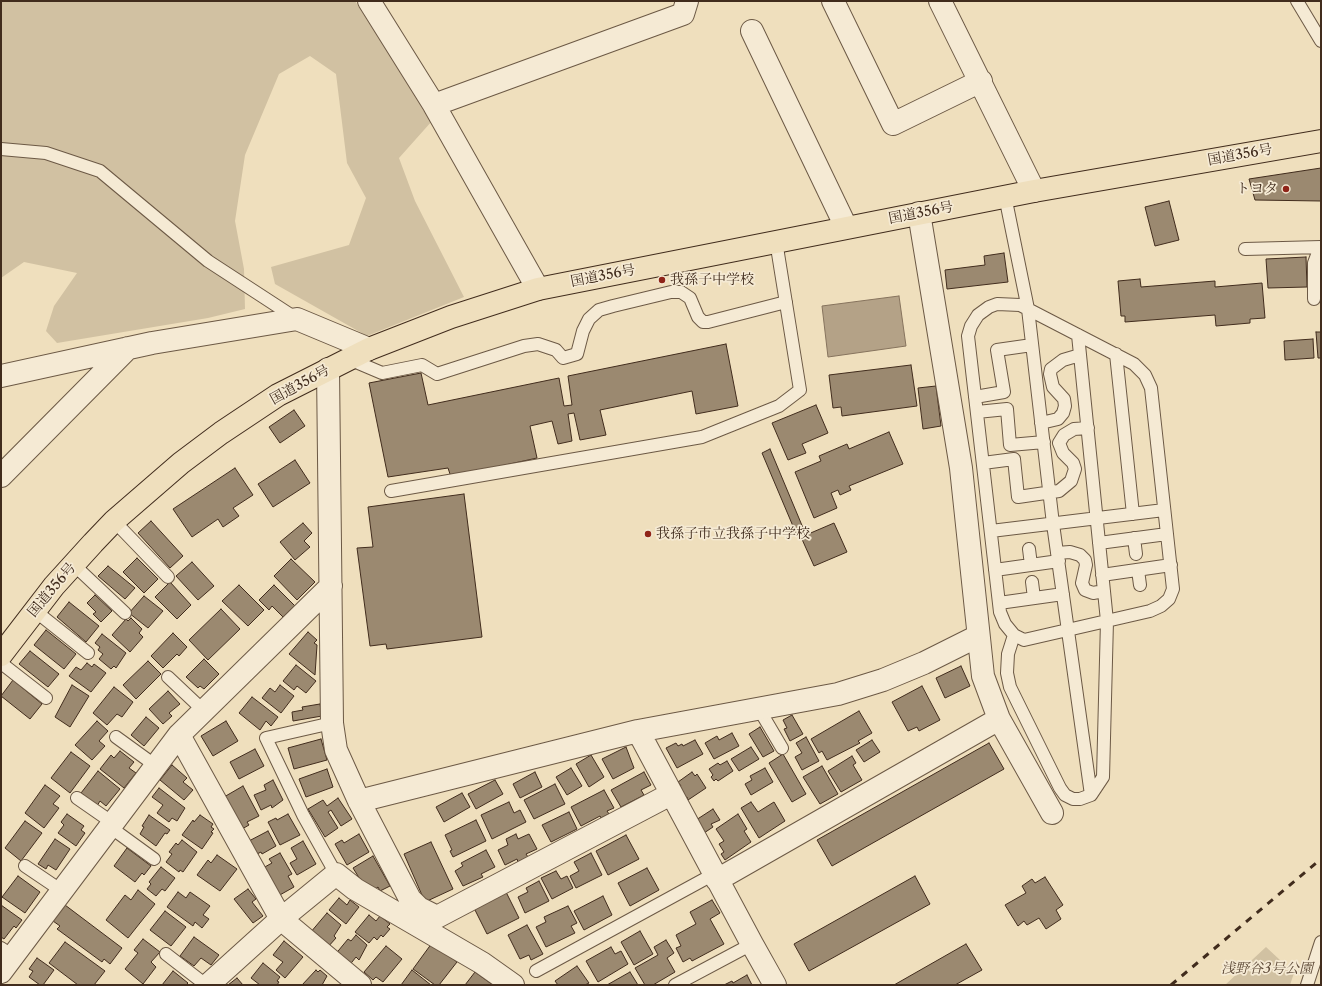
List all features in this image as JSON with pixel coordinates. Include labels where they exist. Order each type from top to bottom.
[{"type":"highway","name":"国道356号","points":[[1,655],[34,610],[73,564],[114,521],[181,463],[221,433],[278,395],[349,358],[451,317],[538,289],[1005,196],[1321,141]]},
{"type":"street","points":[[369,1],[434,105],[538,289]]},
{"type":"street","points":[[434,105],[683,14],[686,1]]},
{"type":"street","points":[[833,1],[893,124],[981,81]]},
{"type":"street","points":[[940,1],[981,81],[1034,191]]},
{"type":"street","points":[[752,31],[846,227]]},
{"type":"street","points":[[919,213],[961,468],[983,676],[999,719],[1052,813]]},
{"type":"street","points":[[1,376],[128,348],[297,319],[369,349]]},
{"type":"street","points":[[1,476],[128,348]]},
{"type":"street","points":[[328,369],[332,586],[332,724],[336,750],[359,801],[410,899],[418,908],[437,917],[671,794]]},
{"type":"street","points":[[5,959],[62,891],[179,735],[332,586]]},
{"type":"street","points":[[359,801],[638,731],[838,694],[883,680],[924,663],[978,636]]},
{"type":"street","points":[[716,877],[999,719]]},
{"type":"street","points":[[638,731],[775,985]]},
{"type":"street","points":[[179,735],[281,919],[360,985]]},
{"type":"street","points":[[207,985],[281,919],[336,874],[355,889],[482,962],[513,985]]},
{"type":"lane","points":[[1297,1],[1321,41]]},
{"type":"lane","points":[[1,149],[46,153],[100,171],[208,261],[297,319]]},
{"type":"lane","points":[[1005,196],[1028,309],[1053,524],[1091,795]]},
{"type":"lane","points":[[391,491],[702,437],[778,406],[800,390],[776,241]]},
{"type":"lane","points":[[1245,249],[1321,247]]},
{"type":"lane","points":[[1314,298],[1314,263],[1317,255],[1321,252]]},
{"type":"lane","points":[[349,358],[382,373],[422,365],[437,374],[524,346],[538,344],[556,350],[563,358],[577,354],[583,331],[589,319],[599,310],[613,306],[672,292],[681,292],[690,298],[698,317],[703,322],[708,322],[786,302]]},
{"type":"lane","points":[[997,304],[1020,305],[1028,309],[1134,364],[1145,375],[1151,388],[1173,589],[1168,599],[1161,606],[1150,611],[1024,640],[1014,635],[1005,624],[1000,612],[968,336],[970,326],[984,311],[997,304]]},
{"type":"lane","points":[[1014,635],[1008,654],[1007,673],[1012,692],[1060,788],[1065,795],[1073,799],[1080,799],[1091,795],[1103,777],[1107,621],[1078,335]]},
{"type":"lane","points":[[975,397],[1004,392],[997,350],[1032,345]]},
{"type":"lane","points":[[1116,354],[1133,514]]},
{"type":"lane","points":[[1041,423],[1058,419],[1066,406],[1064,399],[1053,387],[1050,381],[1051,369],[1063,360],[1080,355]]},
{"type":"lane","points":[[977,412],[1007,409],[1010,445],[1044,442]]},
{"type":"lane","points":[[983,463],[1014,459],[1018,497],[1063,490],[1069,485],[1074,473],[1073,463],[1061,448],[1059,443],[1061,439],[1074,429],[1088,428]]},
{"type":"lane","points":[[991,532],[1164,510]]},
{"type":"lane","points":[[114,521],[168,577]]},
{"type":"lane","points":[[1099,543],[1167,534]]},
{"type":"lane","points":[[1134,538],[1136,554]]},
{"type":"lane","points":[[1028,549],[1031,566]]},
{"type":"lane","points":[[995,570],[1031,566],[1070,552],[1080,554],[1085,560],[1086,565],[1082,583],[1085,590],[1093,593],[1104,591]]},
{"type":"lane","points":[[73,564],[125,613]]},
{"type":"lane","points":[[1102,575],[1171,565]]},
{"type":"lane","points":[[1138,570],[1140,585]]},
{"type":"lane","points":[[1032,582],[1034,598]]},
{"type":"lane","points":[[999,603],[1063,594]]},
{"type":"lane","points":[[34,610],[88,653]]},
{"type":"lane","points":[[1,663],[46,698]]},
{"type":"lane","points":[[168,677],[204,711]]},
{"type":"lane","points":[[759,709],[782,748]]},
{"type":"lane","points":[[332,724],[266,738],[303,815],[336,874]]},
{"type":"lane","points":[[116,736],[156,766]]},
{"type":"lane","points":[[77,798],[154,859]]},
{"type":"lane","points":[[25,866],[62,891]]},
{"type":"lane","points":[[536,971],[716,877]]},
{"type":"lane","points":[[1307,985],[1321,942]]},
{"type":"lane","points":[[675,985],[752,944]]},
{"type":"lane","points":[[166,954],[207,985]]},
{"type":"green space","points":[[1,1],[355,1],[432,121],[399,158],[415,201],[464,297],[367,336],[275,284],[271,267],[349,245],[366,198],[347,163],[336,74],[310,56],[279,74],[245,155],[235,221],[244,269],[245,309],[208,318],[57,343],[46,331],[54,306],[77,273],[24,262],[1,278]]},
{"type":"green space","name":"浅野谷3号公園","points":[[1266,947],[1294,973],[1290,985],[1225,985]]},
{"type":"shaded area","points":[[899,296],[906,346],[828,357],[822,306]]},
{"type":"building","name":"トヨタ","points":[[1321,168],[1321,201],[1255,200],[1249,179]]},
{"type":"building","points":[[1169,201],[1179,240],[1155,246],[1145,207]]},
{"type":"building","points":[[1004,253],[1008,282],[947,289],[945,270],[985,265],[984,256]]},
{"type":"building","points":[[1306,257],[1307,287],[1268,288],[1266,259]]},
{"type":"building","points":[[1140,279],[1141,287],[1215,281],[1215,287],[1262,283],[1265,318],[1250,319],[1250,323],[1216,326],[1215,315],[1125,322],[1125,316],[1121,316],[1118,281]]},
{"type":"building","points":[[1316,332],[1321,332],[1321,358],[1318,358]]},
{"type":"building","points":[[1313,339],[1314,358],[1285,360],[1284,341]]},
{"type":"building","points":[[726,344],[738,406],[696,414],[692,391],[600,410],[606,435],[580,440],[574,413],[568,414],[572,441],[558,444],[552,421],[530,426],[537,458],[451,477],[448,468],[388,477],[369,383],[421,373],[428,405],[559,378],[564,406],[572,405],[568,376]]},
{"type":"building","points":[[911,365],[917,406],[842,416],[841,407],[833,408],[829,375]]},
{"type":"building","points":[[936,386],[941,426],[923,429],[918,388]]},
{"type":"building","points":[[816,405],[828,433],[802,444],[806,453],[788,460],[772,423]]},
{"type":"building","points":[[294,410],[305,426],[280,443],[269,427]]},
{"type":"building","points":[[889,432],[903,464],[849,486],[851,490],[840,495],[838,490],[831,493],[837,508],[814,518],[795,472],[821,461],[819,456],[847,444],[849,449]]},
{"type":"building","points":[[770,449],[806,535],[834,523],[847,552],[814,566],[801,537],[798,538],[762,453]]},
{"type":"building","points":[[295,460],[310,483],[273,507],[258,484]]},
{"type":"building","points":[[235,468],[253,495],[233,508],[239,516],[223,527],[218,519],[192,537],[173,509]]},
{"type":"building","points":[[464,494],[482,637],[387,649],[386,644],[370,646],[357,548],[373,547],[368,507]]},
{"type":"building","points":[[151,521],[183,556],[170,568],[138,533]]},
{"type":"building","points":[[303,523],[312,533],[304,541],[310,547],[295,560],[280,542]]},
{"type":"building","points":[[137,558],[158,579],[144,593],[123,572]]},
{"type":"building","points":[[291,559],[315,582],[297,600],[274,576]]},
{"type":"building","points":[[192,562],[214,586],[198,600],[176,576]]},
{"type":"building","points":[[108,566],[135,588],[125,599],[98,576]]},
{"type":"building","points":[[170,582],[191,605],[177,619],[155,597]]},
{"type":"building","points":[[239,585],[264,610],[248,626],[222,601]]},
{"type":"building","points":[[274,585],[295,606],[283,617],[272,606],[269,610],[259,600]]},
{"type":"building","points":[[95,595],[112,611],[101,622],[93,614],[96,612],[87,603]]},
{"type":"building","points":[[144,596],[163,611],[148,628],[129,613]]},
{"type":"building","points":[[69,602],[99,626],[86,642],[57,617]]},
{"type":"building","points":[[221,609],[240,629],[208,660],[189,640]]},
{"type":"building","points":[[131,618],[142,629],[139,633],[143,637],[130,652],[112,635],[126,619],[128,621]]},
{"type":"building","points":[[46,630],[76,654],[64,669],[34,645]]},
{"type":"building","points":[[308,632],[317,640],[314,643],[317,645],[315,675],[289,654]]},
{"type":"building","points":[[173,633],[187,647],[179,656],[177,654],[163,668],[151,656]]},
{"type":"building","points":[[102,634],[126,653],[116,668],[114,666],[111,669],[99,659],[103,654],[98,650],[100,647],[95,643]]},
{"type":"building","points":[[30,651],[59,674],[48,687],[19,664]]},
{"type":"building","points":[[204,659],[219,674],[204,689],[200,686],[198,688],[186,677]]},
{"type":"building","points":[[148,661],[161,674],[136,699],[123,685]]},
{"type":"building","points":[[87,663],[92,667],[94,664],[106,673],[91,692],[69,676],[76,667],[81,670]]},
{"type":"building","points":[[296,665],[316,681],[306,693],[297,686],[294,690],[283,681]]},
{"type":"building","points":[[961,666],[970,686],[945,698],[936,678]]},
{"type":"building","points":[[13,680],[42,704],[30,719],[1,696]]},
{"type":"building","points":[[72,685],[89,696],[70,727],[55,717]]},
{"type":"building","points":[[280,685],[294,696],[281,713],[262,698],[270,688],[275,692]]},
{"type":"building","points":[[922,686],[940,720],[919,731],[917,727],[908,731],[892,702]]},
{"type":"building","points":[[114,687],[133,702],[122,717],[117,714],[107,725],[93,713]]},
{"type":"building","points":[[168,691],[180,704],[169,713],[172,716],[163,724],[149,709]]},
{"type":"building","points":[[252,697],[278,717],[271,726],[266,721],[260,730],[239,713]]},
{"type":"building","points":[[320,704],[322,716],[293,721],[292,712],[303,710],[302,707]]},
{"type":"building","points":[[859,711],[872,733],[858,741],[860,743],[827,760],[822,751],[819,753],[811,739]]},
{"type":"building","points":[[792,715],[803,734],[790,741],[784,729],[787,728],[783,720]]},
{"type":"building","points":[[146,717],[159,728],[144,746],[131,735]]},
{"type":"building","points":[[97,721],[108,731],[99,741],[105,746],[92,760],[75,745]]},
{"type":"building","points":[[226,721],[238,741],[213,756],[201,736]]},
{"type":"building","points":[[760,727],[774,751],[763,757],[749,734]]},
{"type":"building","points":[[732,733],[739,746],[714,759],[705,743],[717,736],[719,740]]},
{"type":"building","points":[[806,737],[819,761],[802,770],[795,757],[802,753],[796,743]]},
{"type":"building","points":[[321,739],[327,760],[294,769],[288,748]]},
{"type":"building","points":[[695,740],[703,754],[677,768],[666,748],[676,743],[678,746],[682,744],[683,746]]},
{"type":"building","points":[[872,740],[880,752],[864,762],[856,750]]},
{"type":"building","points":[[989,743],[1004,769],[832,866],[817,840]]},
{"type":"building","points":[[626,747],[634,768],[613,779],[602,759]]},
{"type":"building","points":[[751,747],[759,759],[739,771],[731,759]]},
{"type":"building","points":[[255,749],[264,766],[239,779],[230,762]]},
{"type":"building","points":[[120,751],[134,762],[129,768],[136,773],[124,788],[100,769],[111,755],[114,758]]},
{"type":"building","points":[[71,752],[90,766],[70,793],[51,778]]},
{"type":"building","points":[[783,754],[806,794],[792,802],[769,763]]},
{"type":"building","points":[[591,755],[604,777],[589,787],[576,764]]},
{"type":"building","points":[[852,756],[856,763],[853,765],[862,780],[841,792],[828,771]]},
{"type":"building","points":[[727,761],[733,771],[718,781],[716,779],[714,781],[711,777],[713,775],[709,769],[718,763],[720,765]]},
{"type":"building","points":[[172,765],[187,778],[183,782],[193,790],[184,800],[160,780]]},
{"type":"building","points":[[822,766],[838,794],[820,804],[803,777]]},
{"type":"building","points":[[571,768],[582,786],[567,795],[556,777]]},
{"type":"building","points":[[765,768],[773,782],[751,795],[745,784],[752,780],[750,776]]},
{"type":"building","points":[[327,769],[333,787],[306,797],[299,779]]},
{"type":"building","points":[[98,771],[120,789],[106,806],[100,801],[97,806],[81,793]]},
{"type":"building","points":[[535,772],[542,787],[520,798],[513,784]]},
{"type":"building","points":[[644,772],[651,785],[641,790],[644,795],[621,807],[611,790]]},
{"type":"building","points":[[692,772],[695,776],[697,774],[706,788],[688,800],[678,788],[681,786],[678,782]]},
{"type":"building","points":[[273,780],[283,800],[272,808],[271,805],[261,810],[254,795],[266,790],[264,785]]},
{"type":"building","points":[[495,780],[503,794],[476,809],[468,794]]},
{"type":"building","points":[[555,784],[565,804],[534,819],[524,800]]},
{"type":"building","points":[[45,785],[60,796],[53,804],[59,808],[44,828],[25,813]]},
{"type":"building","points":[[243,786],[259,816],[247,822],[249,825],[242,829],[224,797]]},
{"type":"building","points":[[159,788],[185,808],[177,821],[172,818],[169,822],[157,813],[163,805],[152,797]]},
{"type":"building","points":[[604,790],[614,808],[607,811],[609,814],[601,818],[600,816],[581,826],[571,807]]},
{"type":"building","points":[[462,793],[470,807],[444,822],[436,807]]},
{"type":"building","points":[[338,798],[352,819],[341,826],[331,810],[328,812],[338,828],[325,837],[308,809],[323,800],[327,806]]},
{"type":"building","points":[[509,802],[514,813],[520,810],[526,822],[492,839],[481,815]]},
{"type":"building","points":[[751,802],[758,812],[774,802],[785,821],[759,838],[741,808]]},
{"type":"building","points":[[713,809],[720,820],[711,824],[713,827],[704,833],[696,820]]},
{"type":"building","points":[[569,812],[577,829],[551,842],[542,825]]},
{"type":"building","points":[[67,814],[84,826],[81,830],[85,833],[76,846],[58,833],[64,825],[61,822]]},
{"type":"building","points":[[288,814],[300,835],[280,845],[268,822],[276,818],[277,820]]},
{"type":"building","points":[[738,814],[747,829],[744,831],[751,842],[725,860],[721,854],[724,852],[719,844],[724,841],[716,829]]},
{"type":"building","points":[[149,815],[170,830],[167,834],[165,833],[156,846],[140,834],[144,827],[142,826]]},
{"type":"building","points":[[200,815],[213,824],[211,827],[214,829],[211,832],[213,833],[202,849],[182,835],[193,820],[194,822]]},
{"type":"building","points":[[476,820],[486,841],[453,857],[450,851],[452,850],[445,835]]},
{"type":"building","points":[[25,821],[42,833],[21,861],[5,848]]},
{"type":"building","points":[[268,831],[276,846],[262,854],[261,852],[255,855],[247,842]]},
{"type":"building","points":[[359,834],[369,852],[347,865],[335,844],[342,840],[344,843]]},
{"type":"building","points":[[516,834],[518,839],[529,834],[537,849],[526,854],[528,857],[518,862],[517,859],[505,865],[498,850],[508,845],[506,839]]},
{"type":"building","points":[[626,835],[639,859],[608,875],[596,851]]},
{"type":"building","points":[[55,839],[70,849],[56,870],[48,865],[46,869],[38,864]]},
{"type":"building","points":[[182,840],[197,852],[183,872],[180,870],[179,872],[166,862],[172,854],[169,852],[176,843],[178,845]]},
{"type":"building","points":[[303,841],[316,864],[297,875],[290,863],[297,859],[291,848]]},
{"type":"building","points":[[431,842],[453,889],[425,902],[404,854]]},
{"type":"building","points":[[127,848],[151,866],[144,875],[142,873],[135,882],[114,866]]},
{"type":"building","points":[[486,850],[495,867],[481,874],[483,877],[463,886],[455,871],[463,866],[461,863]]},
{"type":"building","points":[[280,853],[292,874],[288,876],[294,887],[278,896],[263,868],[272,863],[269,859]]},
{"type":"building","points":[[591,853],[602,875],[576,888],[570,876],[579,871],[574,862]]},
{"type":"building","points":[[217,855],[237,869],[220,891],[197,875],[208,860],[211,863]]},
{"type":"building","points":[[373,856],[390,886],[380,891],[378,887],[374,890],[371,886],[366,889],[353,868]]},
{"type":"building","points":[[161,867],[175,878],[165,891],[162,889],[156,896],[147,889],[151,884],[149,882]]},
{"type":"building","points":[[647,868],[659,890],[630,906],[618,883]]},
{"type":"building","points":[[556,871],[561,879],[567,876],[573,888],[552,899],[541,878]]},
{"type":"building","points":[[18,876],[40,892],[25,913],[2,897]]},
{"type":"building","points":[[915,876],[930,904],[809,971],[794,944]]},
{"type":"building","points":[[1045,877],[1063,905],[1056,910],[1061,919],[1046,929],[1039,918],[1027,925],[1024,921],[1018,926],[1005,905],[1026,893],[1022,886],[1032,879],[1035,883]]},
{"type":"building","points":[[539,881],[549,901],[525,913],[518,897],[528,892],[526,888]]},
{"type":"building","points":[[248,889],[256,899],[252,902],[263,916],[253,923],[234,899]]},
{"type":"building","points":[[138,890],[155,904],[128,938],[106,920],[125,895],[131,900]]},
{"type":"building","points":[[178,892],[186,898],[190,892],[210,906],[203,915],[209,919],[202,928],[195,922],[193,926],[167,907]]},
{"type":"building","points":[[506,892],[519,918],[487,934],[474,908]]},
{"type":"building","points":[[603,896],[612,915],[584,930],[574,911]]},
{"type":"building","points":[[339,898],[347,905],[350,900],[359,907],[346,924],[329,910]]},
{"type":"building","points":[[712,900],[720,913],[710,919],[724,944],[692,961],[690,958],[683,962],[676,948],[681,946],[676,935],[696,924],[690,912]]},
{"type":"building","points":[[1,905],[22,920],[16,928],[14,926],[4,939],[1,937]]},
{"type":"building","points":[[65,905],[122,948],[110,964],[104,959],[102,962],[57,929],[60,926],[53,921]]},
{"type":"building","points":[[568,906],[577,923],[571,926],[575,933],[546,947],[536,927],[546,922],[544,917]]},
{"type":"building","points":[[165,911],[186,927],[171,946],[150,930]]},
{"type":"building","points":[[327,913],[341,925],[334,936],[336,938],[327,948],[310,933]]},
{"type":"building","points":[[369,915],[376,921],[380,916],[390,924],[387,927],[390,929],[383,937],[381,935],[377,940],[374,937],[369,943],[355,932]]},
{"type":"building","points":[[527,925],[543,954],[531,960],[529,955],[520,959],[508,935]]},
{"type":"building","points":[[640,931],[653,954],[634,965],[621,942]]},
{"type":"building","points":[[356,935],[367,945],[359,960],[356,957],[348,967],[334,956],[348,939],[351,941]]},
{"type":"building","points":[[194,937],[219,955],[211,965],[201,958],[194,966],[180,956]]},
{"type":"building","points":[[143,939],[160,952],[151,962],[156,967],[143,984],[125,969],[138,953],[134,950]]},
{"type":"building","points":[[666,940],[674,953],[667,958],[675,972],[653,985],[645,985],[635,968],[658,955],[654,947]]},
{"type":"building","points":[[284,941],[303,957],[285,978],[276,970],[283,962],[273,955]]},
{"type":"building","points":[[65,942],[105,971],[94,985],[78,985],[49,963]]},
{"type":"building","points":[[432,943],[457,962],[439,985],[435,985],[413,969]]},
{"type":"building","points":[[966,944],[982,970],[955,985],[894,985]]},
{"type":"building","points":[[386,946],[402,959],[383,982],[376,977],[373,980],[364,972]]},
{"type":"building","points":[[611,947],[615,954],[621,951],[628,964],[598,982],[586,961]]},
{"type":"building","points":[[37,958],[54,970],[43,985],[40,985],[29,977],[33,971],[29,969]]},
{"type":"building","points":[[263,963],[280,977],[277,981],[279,982],[277,985],[260,985],[251,978]]},
{"type":"building","points":[[577,966],[589,983],[585,985],[558,985],[555,981]]},
{"type":"building","points":[[316,970],[318,972],[320,970],[327,976],[322,985],[302,985]]},
{"type":"building","points":[[412,970],[431,985],[401,985]]},
{"type":"building","points":[[173,971],[188,983],[186,985],[162,985]]},
{"type":"building","points":[[475,972],[493,985],[465,985]]},
{"type":"building","points":[[630,972],[638,985],[607,985]]},
{"type":"building","points":[[747,975],[752,985],[724,985],[732,981],[733,983]]},
{"type":"building","points":[[237,978],[243,985],[228,985]]},
{"type":"railway","points":[[1171,985],[1321,859]]},
{"type":"place","name":"トヨタ","points":[[1286,189]]},
{"type":"place","name":"我孫子中学校","points":[[662,280]]},
{"type":"place","name":"我孫子市立我孫子中学校","points":[[648,534]]}]
